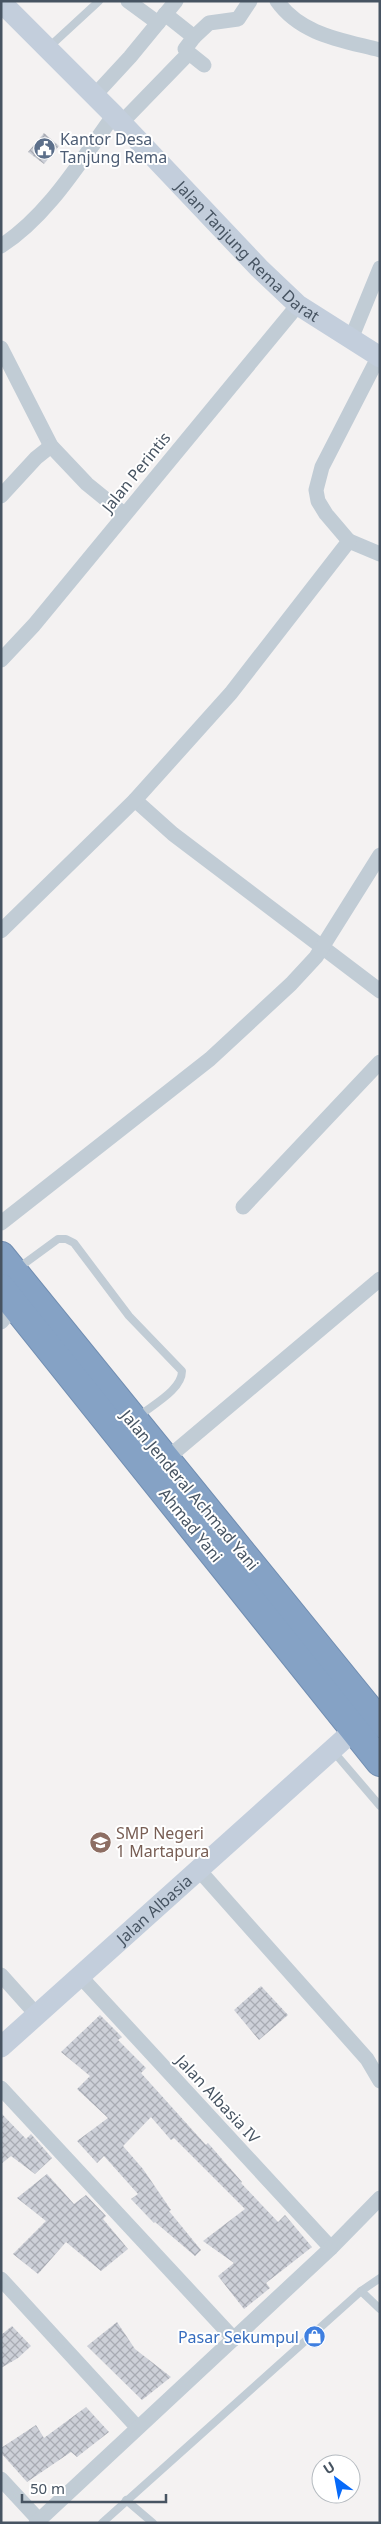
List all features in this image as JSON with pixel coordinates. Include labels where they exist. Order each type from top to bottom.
[{"type":"highway","name":"Jalan Jenderal Achmad Yani","points":[[6,1288],[133,1421],[380,1723]]},
{"type":"highway","name":"Ahmad Yani","points":[[6,1288],[353,1731],[380,1762]]},
{"type":"street","points":[[128,1],[194,37]]},
{"type":"street","points":[[94,96],[176,1]]},
{"type":"street","points":[[204,66],[185,49],[208,23],[238,18],[250,1]]},
{"type":"street","points":[[277,1],[283,10],[299,23],[318,34],[380,50]]},
{"type":"street","name":"Jalan Tanjung Rema Darat","points":[[1,2],[118,119],[259,268],[298,305],[379,357]]},
{"type":"street","points":[[1,246],[28,225],[118,119],[189,53]]},
{"type":"street","points":[[351,339],[380,268]]},
{"type":"street","name":"Jalan Perintis","points":[[1,660],[34,625],[298,305]]},
{"type":"street","points":[[1,348],[51,446],[82,478],[124,514]]},
{"type":"street","points":[[379,357],[322,467],[316,490],[318,501],[326,514],[349,540],[380,554]]},
{"type":"street","points":[[1,496],[36,458],[51,446]]},
{"type":"street","points":[[1,931],[135,800],[230,693],[349,540]]},
{"type":"street","points":[[135,800],[172,834],[380,991]]},
{"type":"street","points":[[1,1223],[210,1059],[291,984],[316,957],[380,854]]},
{"type":"street","points":[[244,1207],[380,1062]]},
{"type":"street","points":[[165,1460],[380,1279]]},
{"type":"street","name":"Jalan Albasia","points":[[1,2047],[79,1975],[333,1751],[353,1731]]},
{"type":"street","points":[[198,1869],[373,2055],[380,2081]]},
{"type":"street","points":[[1,1975],[36,2014]]},
{"type":"street","name":"Jalan Albasia IV","points":[[79,1975],[331,2248]]},
{"type":"street","points":[[1,2088],[234,2339]]},
{"type":"street","points":[[1,2479],[38,2521],[137,2426],[331,2248],[380,2198]]},
{"type":"street","points":[[1,2279],[137,2426]]},
{"type":"lane","points":[[47,50],[99,1]]},
{"type":"lane","points":[[6,1288],[39,1250],[58,1239],[66,1238],[74,1244],[129,1316],[182,1371],[182,1378],[174,1387],[133,1421]]},
{"type":"lane","points":[[333,1751],[380,1806]]},
{"type":"lane","points":[[102,2523],[362,2291],[380,2278]]},
{"type":"lane","points":[[362,2291],[380,2310]]},
{"type":"lane","points":[[126,2500],[153,2523]]},
{"type":"building","name":"Kantor Desa Tanjung Rema","points":[[44,133],[59,146],[44,164],[28,152]]},
{"type":"building","points":[[261,1986],[288,2015],[259,2040],[234,2010]]},
{"type":"building","points":[[100,2015],[122,2037],[118,2040],[146,2068],[141,2073],[206,2145],[208,2143],[241,2183],[278,2222],[285,2215],[312,2247],[266,2283],[270,2288],[244,2309],[218,2276],[234,2263],[203,2241],[245,2209],[174,2138],[171,2140],[151,2117],[123,2146],[143,2169],[171,2210],[169,2211],[201,2250],[195,2256],[154,2223],[131,2199],[138,2194],[104,2156],[97,2163],[77,2141],[108,2118],[77,2089],[90,2076],[61,2052]]},
{"type":"building","points":[[1,2113],[26,2139],[31,2134],[52,2158],[35,2174],[11,2156],[1,2164]]},
{"type":"building","points":[[47,2174],[74,2204],[86,2195],[106,2216],[103,2219],[128,2249],[101,2271],[66,2242],[38,2274],[13,2254],[46,2221],[17,2198]]},
{"type":"building","points":[[117,2322],[135,2349],[171,2377],[142,2400],[87,2346]]},
{"type":"building","points":[[12,2326],[31,2346],[18,2358],[1,2368],[1,2335]]},
{"type":"building","points":[[86,2407],[109,2432],[77,2457],[71,2452],[27,2482],[1,2453],[1,2448],[36,2425],[44,2438]]},
{"type":"place","name":"Kantor Desa Tanjung Rema","points":[[44,148]]},
{"type":"place","name":"SMP Negeri 1 Martapura","points":[[100,1842]]},
{"type":"place","name":"Pasar Sekumpul","points":[[315,2337]]}]
